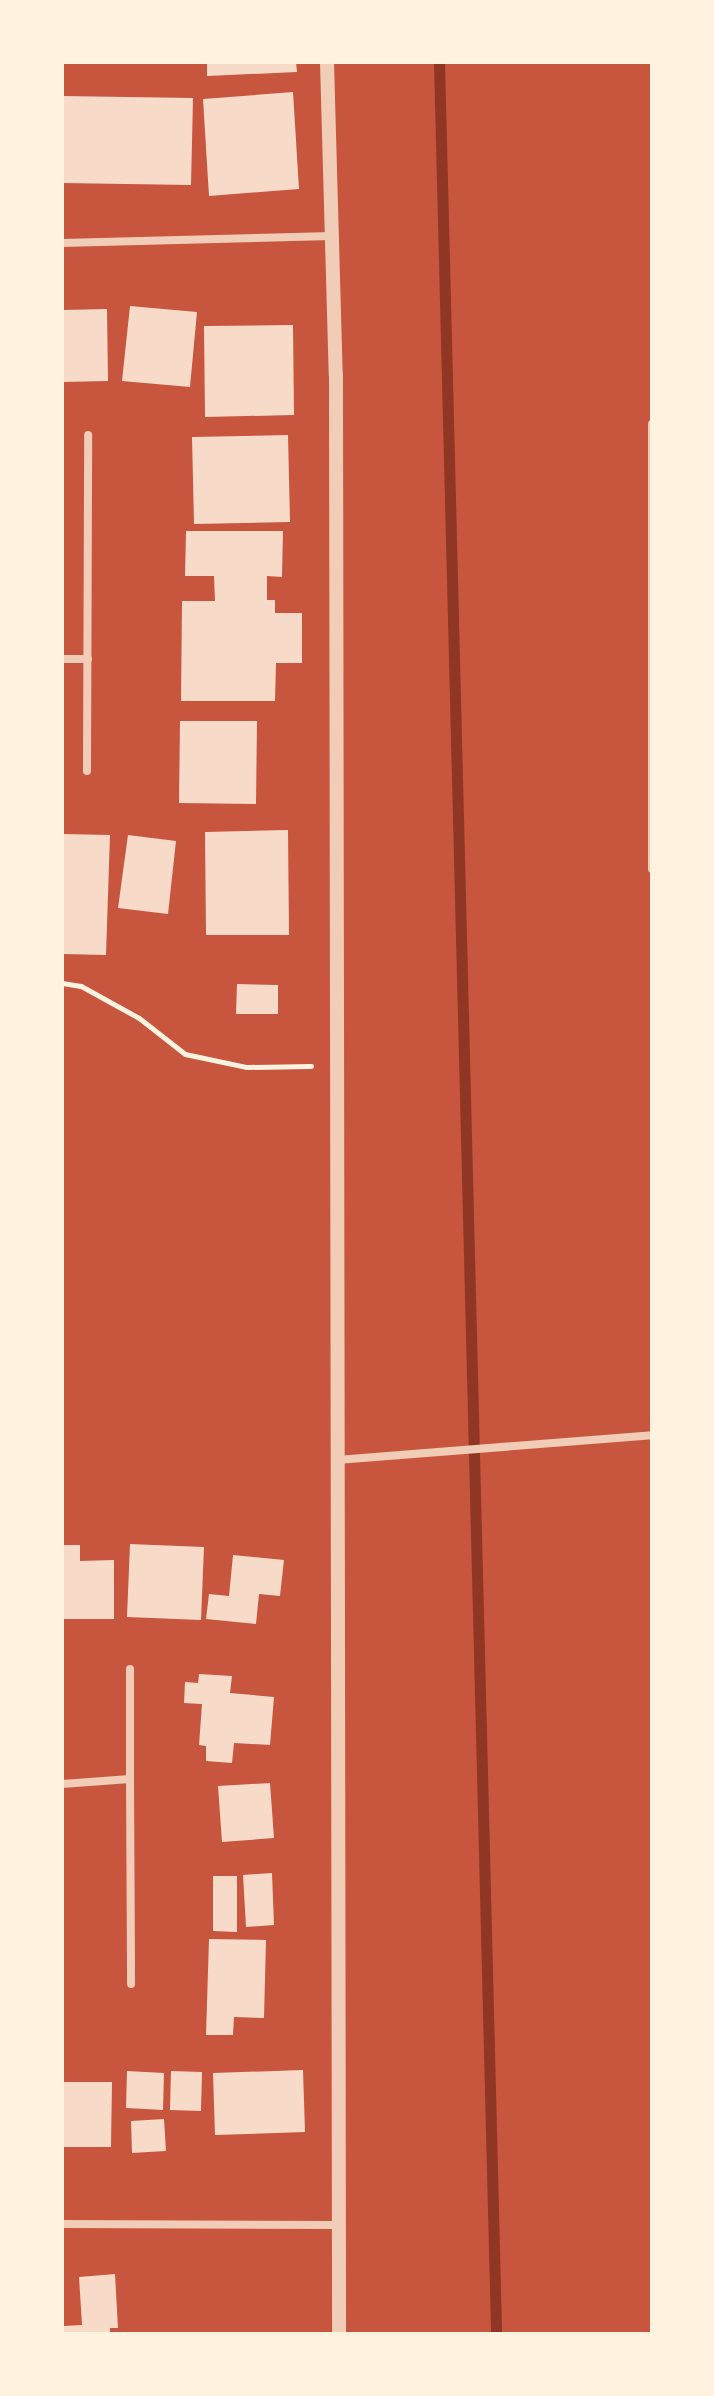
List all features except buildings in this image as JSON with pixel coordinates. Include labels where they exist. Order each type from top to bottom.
[{"type":"street","points":[[327,62],[332,236],[337,1065],[339,2334]]},
{"type":"street","points":[[62,243],[332,236]]},
{"type":"street","points":[[652,424],[652,869]]},
{"type":"street","points":[[87,771],[88,435]]},
{"type":"street","points":[[62,659],[88,659]]},
{"type":"street","points":[[337,1460],[652,1435]]},
{"type":"street","points":[[130,1669],[131,1984]]},
{"type":"street","points":[[62,1784],[130,1779]]},
{"type":"street","points":[[62,2224],[339,2225]]},
{"type":"path","points":[[62,983],[81,986],[139,1018],[185,1054],[246,1067],[337,1065]]},
{"type":"waterway","points":[[439,62],[496,2334]]}]
